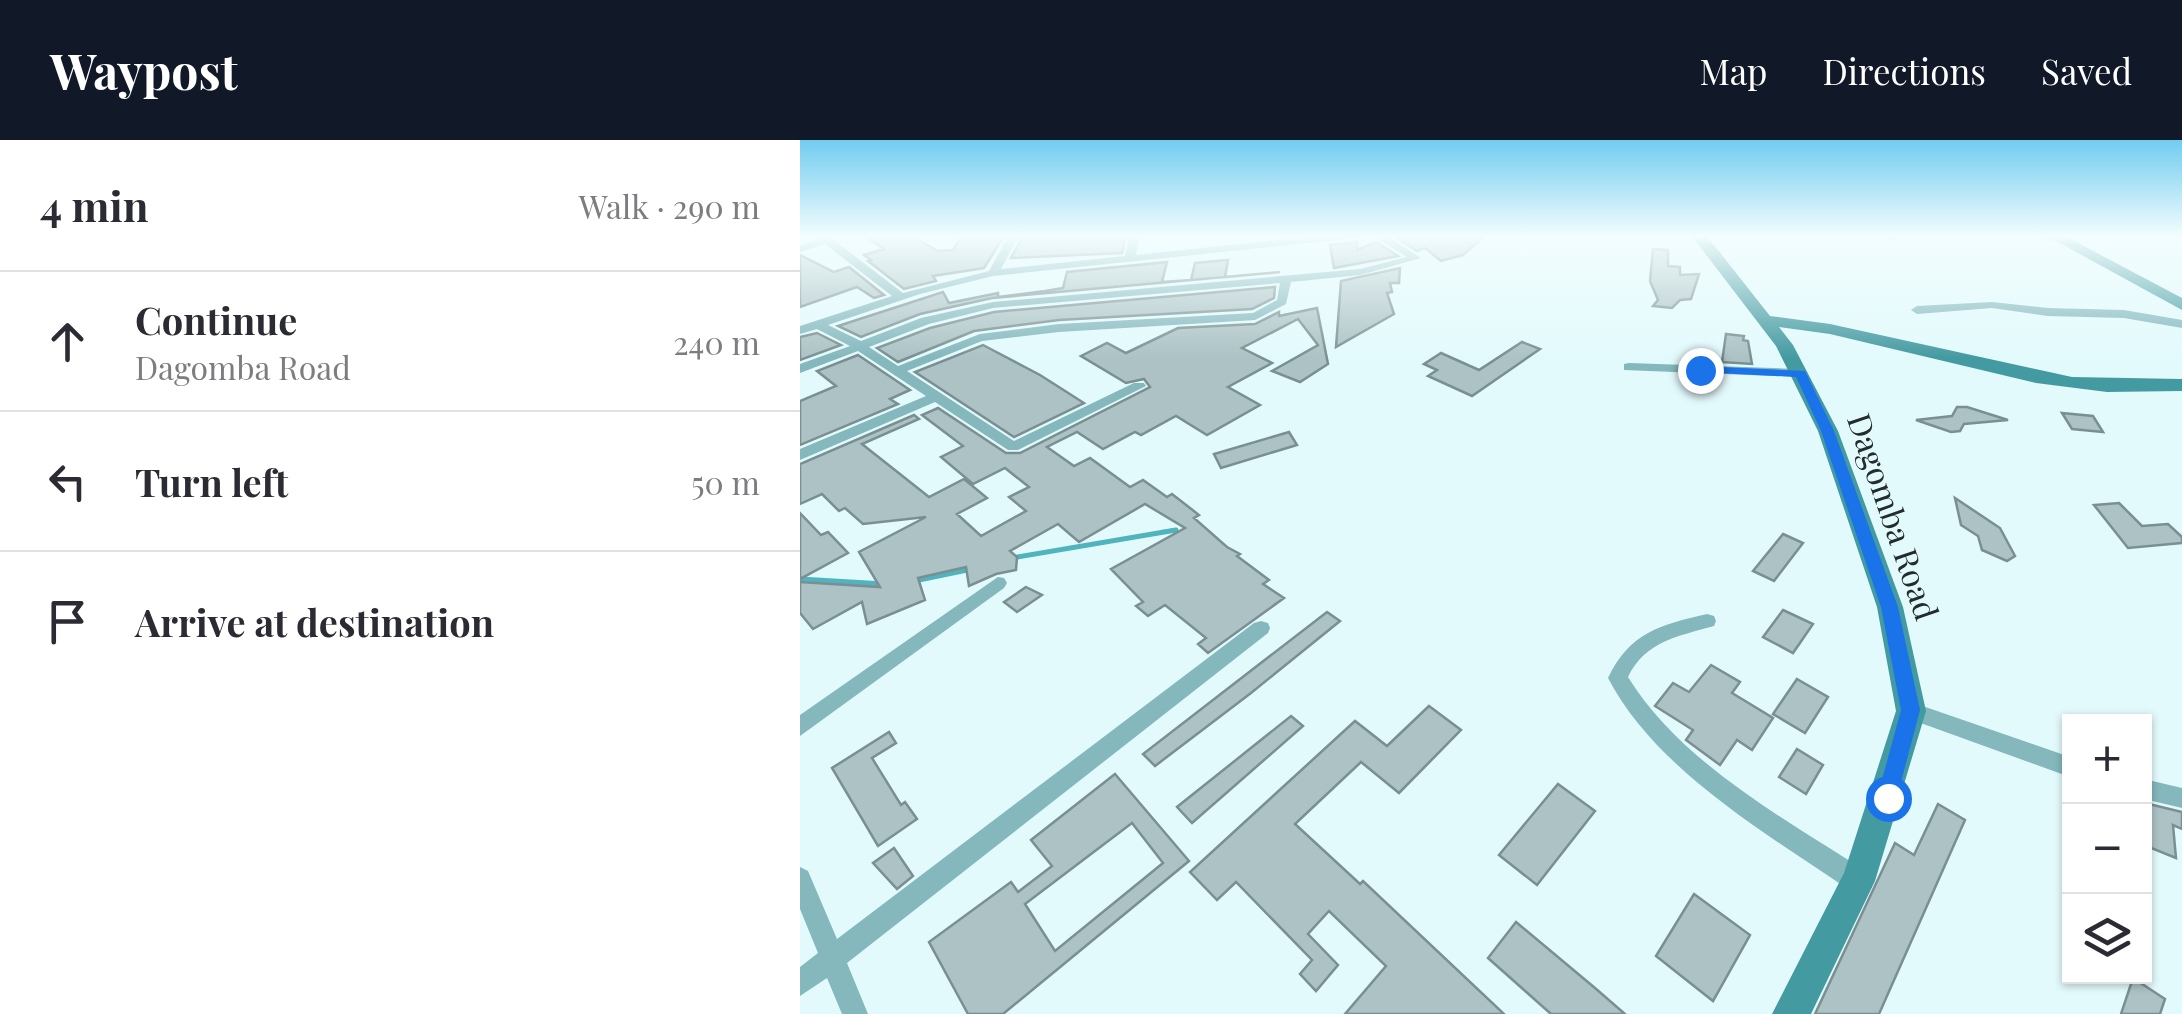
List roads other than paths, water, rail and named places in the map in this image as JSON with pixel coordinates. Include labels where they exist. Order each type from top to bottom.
[{"type":"street","points":[[874,276],[902,297]]},
{"type":"street","points":[[800,330],[982,276]]},
{"type":"street","points":[[1141,292],[1145,276]]},
{"type":"street","points":[[800,369],[946,315],[993,305],[1320,276]]},
{"type":"street","name":"Dagomba Road","points":[[1730,276],[1800,373],[1828,431],[1890,607],[1911,710],[1888,798],[1858,881],[1791,1014]]},
{"type":"street","points":[[2129,276],[2182,304]]},
{"type":"street","points":[[896,371],[980,338],[1059,328],[1255,316],[1282,302],[1286,279]]},
{"type":"street","points":[[1916,310],[1992,305],[2048,312],[2124,314],[2182,324]]},
{"type":"street","points":[[1765,321],[1831,329],[2069,384],[2116,390],[2182,385]]},
{"type":"street","points":[[817,324],[858,345],[1013,447],[1139,386]]},
{"type":"street","points":[[1630,367],[1800,373]]},
{"type":"street","points":[[800,455],[936,396]]},
{"type":"street","points":[[800,727],[998,583]]},
{"type":"street","points":[[1708,621],[1668,630],[1642,642],[1624,661],[1618,678],[1628,700],[1686,756],[1751,808],[1858,881]]},
{"type":"street","points":[[800,983],[1261,628]]},
{"type":"street","points":[[1911,710],[2062,764]]},
{"type":"street","points":[[2152,791],[2182,798]]},
{"type":"street","points":[[800,880],[856,1014]]},
{"type":"waterway","points":[[1012,558],[1176,530],[1162,532]]},
{"type":"waterway","points":[[914,581],[972,569]]},
{"type":"waterway","points":[[800,579],[884,584]]}]
